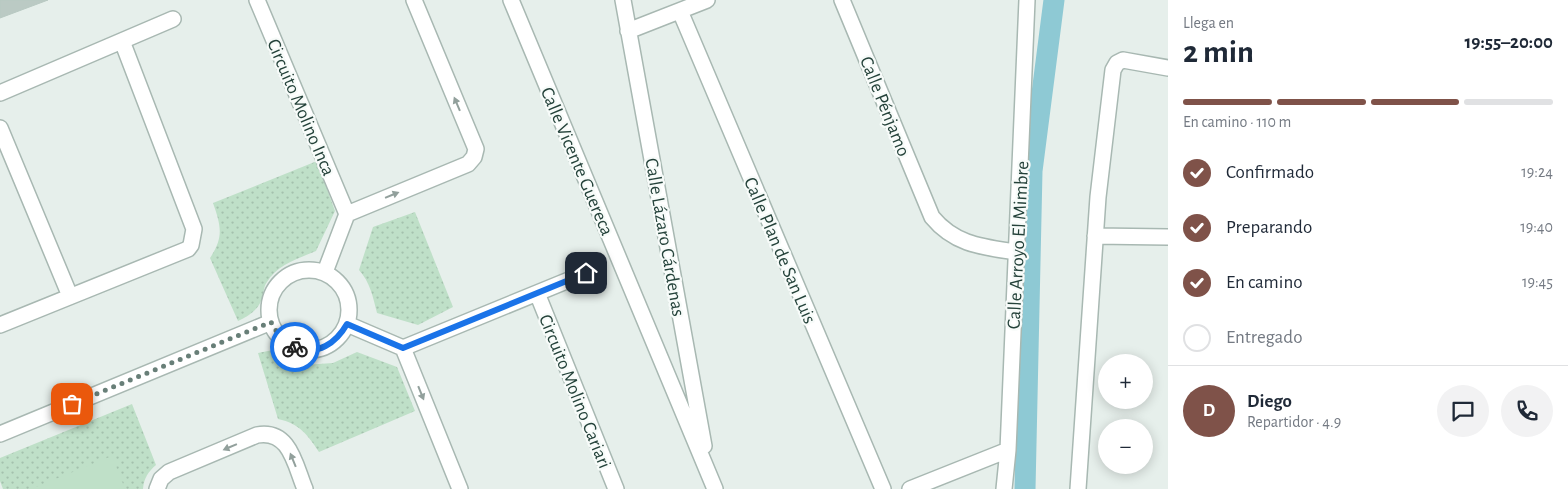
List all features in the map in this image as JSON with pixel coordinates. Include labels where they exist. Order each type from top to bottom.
[{"type":"street","name":"Circuito Molino Inca","points":[[257,0],[347,214]]},
{"type":"street","points":[[325,272],[347,214],[468,164],[474,158],[476,149],[414,0]]},
{"type":"street","name":"Calle Vicente Guereca","points":[[511,0],[715,489]]},
{"type":"street","name":"Calle Lázaro Cárdenas","points":[[623,0],[709,474]]},
{"type":"street","points":[[628,31],[708,0]]},
{"type":"street","name":"Calle Pénjamo","points":[[842,0],[932,217],[941,227],[965,243],[1016,252]]},
{"type":"street","name":"Calle Arroyo El Mimbre","points":[[1004,489],[1008,450],[1027,0]]},
{"type":"street","name":"Calle Plan de San Luis","points":[[680,10],[883,489]]},
{"type":"street","points":[[0,93],[173,19]]},
{"type":"street","points":[[0,325],[188,249],[191,245],[194,229],[122,41]]},
{"type":"street","points":[[1078,489],[1098,197],[1113,70],[1117,62],[1127,60],[1168,68]]},
{"type":"street","points":[[0,128],[70,296]]},
{"type":"street","points":[[1095,236],[1168,237]]},
{"type":"street","points":[[305,270],[325,272],[343,288],[350,312],[347,324],[340,336],[329,345],[315,350],[301,349],[288,344],[278,334],[271,322],[269,309],[271,296],[287,276],[305,270]]},
{"type":"street","name":"Circuito Molino Cariari","points":[[403,348],[586,273]]},
{"type":"street","name":"Circuito Molino Cariari","points":[[537,293],[616,489]]},
{"type":"street","points":[[0,434],[271,322]]},
{"type":"street","points":[[347,324],[403,348],[460,489]]},
{"type":"street","points":[[157,489],[161,479],[169,472],[257,435],[270,434],[276,436],[287,445],[305,489]]},
{"type":"street","points":[[910,489],[1008,450]]},
{"type":"green space","points":[[317,161],[335,211],[316,251],[276,271],[266,284],[262,299],[257,308],[238,321],[210,258],[218,244],[220,231],[213,203]]},
{"type":"green space","points":[[415,212],[453,307],[418,325],[377,313],[368,285],[359,270],[373,227]]},
{"type":"green space","points":[[273,350],[304,365],[333,363],[357,352],[397,367],[415,411],[319,452],[302,431],[286,421],[278,419],[258,353]]},
{"type":"green space","points":[[132,404],[156,465],[147,476],[143,489],[3,489],[0,481],[0,458]]},
{"type":"green space","points":[[112,456],[125,489],[31,489]]},
{"type":"building","points":[[0,0],[48,0],[0,18]]},
{"type":"waterway","points":[[1025,489],[1032,171],[1054,0]]},
{"type":"way so far","points":[[72,404],[271,322],[278,334],[288,344],[295,347]]},
{"type":"route","points":[[295,347],[315,350],[329,345],[340,336],[347,324],[403,348],[586,273]]}]
